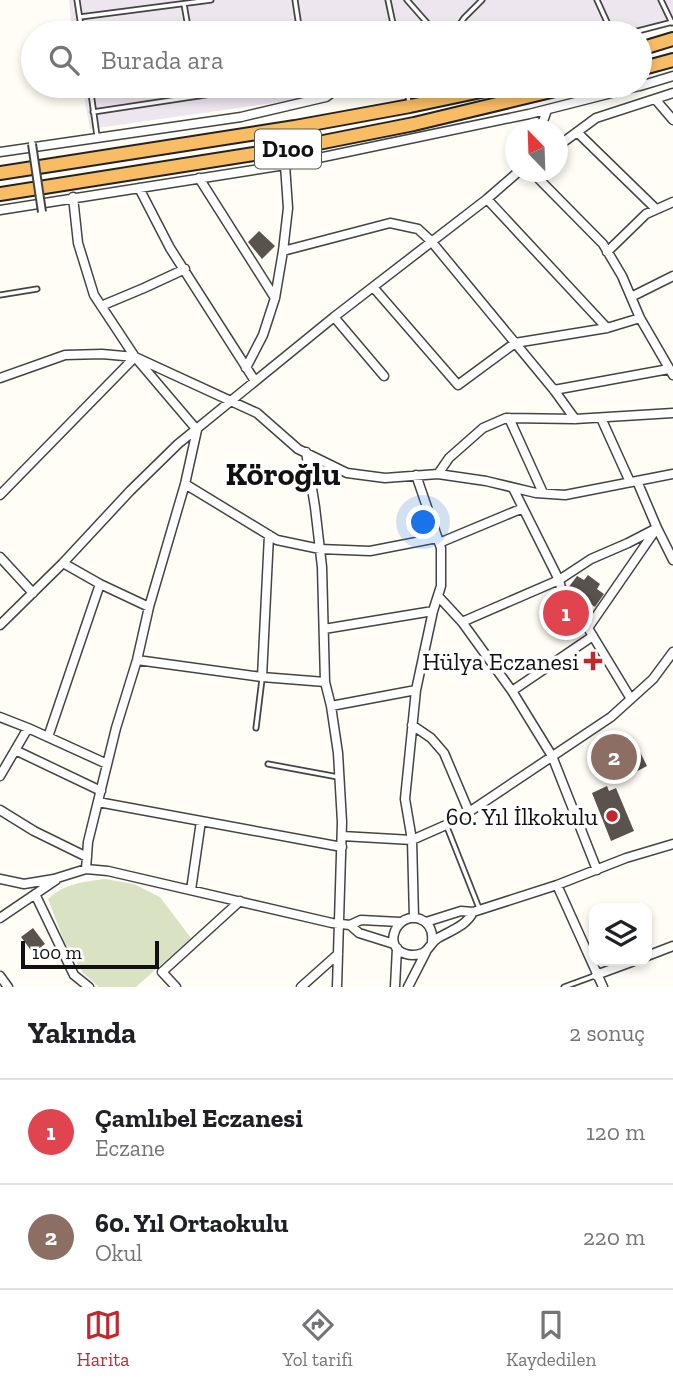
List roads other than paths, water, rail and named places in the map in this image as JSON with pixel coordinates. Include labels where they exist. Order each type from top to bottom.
[{"type":"highway","points":[[652,45],[673,39]]},
{"type":"highway","points":[[652,66],[673,60]]},
{"type":"highway","name":"D100","points":[[0,173],[267,131],[448,98]]},
{"type":"highway","name":"D100","points":[[0,194],[298,147],[414,124],[522,98]]},
{"type":"street","points":[[652,82],[673,76]]},
{"type":"street","points":[[568,139],[596,118],[673,93]]},
{"type":"street","points":[[0,152],[241,117],[322,98]]},
{"type":"street","points":[[0,210],[285,165],[593,98]]},
{"type":"street","points":[[655,99],[673,120]]},
{"type":"street","points":[[544,119],[547,110]]},
{"type":"street","points":[[577,132],[656,209]]},
{"type":"street","points":[[32,144],[41,212]]},
{"type":"street","points":[[246,368],[263,335],[275,298],[288,208],[285,165]]},
{"type":"street","points":[[199,178],[275,298]]},
{"type":"street","points":[[1,623],[178,444],[507,182]]},
{"type":"street","points":[[542,182],[603,244],[671,372],[554,390]]},
{"type":"street","points":[[139,188],[170,248],[255,381]]},
{"type":"street","points":[[73,197],[78,243],[94,295],[135,357],[197,430]]},
{"type":"street","points":[[487,199],[607,328]]},
{"type":"street","points":[[607,252],[646,214],[673,202]]},
{"type":"street","points":[[283,251],[390,223],[418,229],[431,240],[575,419]]},
{"type":"street","points":[[101,306],[185,269]]},
{"type":"street","points":[[631,297],[673,276]]},
{"type":"street","points":[[373,287],[458,384],[514,343],[607,328],[640,318]]},
{"type":"street","points":[[334,317],[384,376]]},
{"type":"street","points":[[0,379],[65,355],[135,357],[257,413],[298,449],[347,472],[385,478],[438,474],[565,495],[673,474]]},
{"type":"street","points":[[0,495],[135,357]]},
{"type":"street","points":[[438,474],[449,458],[484,428],[509,418],[575,419],[673,413]]},
{"type":"street","points":[[509,418],[543,493]]},
{"type":"street","points":[[601,418],[673,560]]},
{"type":"street","points":[[86,869],[88,842],[100,791],[149,607],[186,484],[197,430]]},
{"type":"street","points":[[306,452],[322,567],[325,682],[338,753],[342,847],[337,987]]},
{"type":"street","points":[[414,918],[412,840],[404,799],[416,690],[433,611],[442,586],[441,548],[416,475]]},
{"type":"street","points":[[186,484],[277,540],[320,549],[370,551],[438,540],[523,508]]},
{"type":"street","points":[[513,488],[559,580],[562,592],[591,632],[631,699]]},
{"type":"street","points":[[462,622],[559,580],[591,559],[657,528]]},
{"type":"street","points":[[512,691],[591,632],[657,528]]},
{"type":"street","points":[[262,677],[269,535]]},
{"type":"street","points":[[0,557],[33,593]]},
{"type":"street","points":[[63,563],[149,607]]},
{"type":"street","points":[[48,737],[100,584]]},
{"type":"street","points":[[438,596],[462,622],[512,691],[552,756],[597,870]]},
{"type":"street","points":[[324,629],[433,611]]},
{"type":"street","points":[[342,836],[412,840],[446,825],[611,717],[653,679],[673,652]]},
{"type":"street","points":[[137,660],[262,677],[325,682]]},
{"type":"street","points":[[331,706],[416,690]]},
{"type":"street","points":[[0,717],[107,764]]},
{"type":"street","points":[[412,724],[431,738],[444,753],[469,812]]},
{"type":"street","points":[[0,776],[28,728]]},
{"type":"street","points":[[15,750],[100,791]]},
{"type":"street","points":[[98,802],[342,847]]},
{"type":"street","points":[[0,810],[34,831],[87,857]]},
{"type":"street","points":[[191,890],[201,821]]},
{"type":"street","points":[[395,987],[394,931],[406,919],[414,918],[426,922],[461,911],[477,911],[673,844]]},
{"type":"street","points":[[0,879],[24,884],[86,869],[108,871],[339,924],[350,925],[362,920],[401,922]]},
{"type":"street","points":[[0,918],[60,877]]},
{"type":"street","points":[[556,885],[603,987]]},
{"type":"street","points":[[35,894],[75,975],[85,986]]},
{"type":"street","points":[[176,987],[162,972],[240,901]]},
{"type":"street","points":[[408,987],[432,942],[468,921],[477,911]]},
{"type":"street","points":[[426,922],[432,931],[432,942]]},
{"type":"street","points":[[350,925],[359,933],[396,946],[401,952],[410,955],[426,950]]},
{"type":"street","points":[[652,954],[673,946]]},
{"type":"street","points":[[301,987],[338,954]]},
{"type":"street","points":[[596,975],[620,966]]},
{"type":"street","points":[[0,976],[8,987]]},
{"type":"lane","points":[[77,0],[80,21]]},
{"type":"lane","points":[[80,17],[211,0]]},
{"type":"lane","points":[[295,0],[298,21]]},
{"type":"lane","points":[[388,0],[392,21]]},
{"type":"lane","points":[[407,0],[425,21]]},
{"type":"lane","points":[[597,0],[607,21]]},
{"type":"lane","points":[[652,28],[672,23],[661,0]]},
{"type":"lane","points":[[462,21],[479,1]]},
{"type":"lane","points":[[184,4],[187,21]]},
{"type":"lane","points":[[91,98],[97,138]]},
{"type":"lane","points":[[93,112],[186,98]]},
{"type":"lane","points":[[408,98],[414,124]]},
{"type":"lane","points":[[0,295],[37,289]]},
{"type":"lane","points":[[256,728],[262,677]]},
{"type":"lane","points":[[268,764],[339,777]]},
{"type":"lane","points":[[446,825],[477,911]]},
{"type":"lane","points":[[564,987],[596,975]]},
{"type":"place","name":"Çamlıbel Eczanesi","points":[[566,613]]},
{"type":"place","name":"Hülya Eczanesi","points":[[593,661]]},
{"type":"place","name":"60. Yıl Ortaokulu","points":[[614,757]]},
{"type":"place","name":"60. Yıl İlkokulu","points":[[612,816]]},
{"type":"district","name":"Köroğlu","points":[[283,474]]}]
